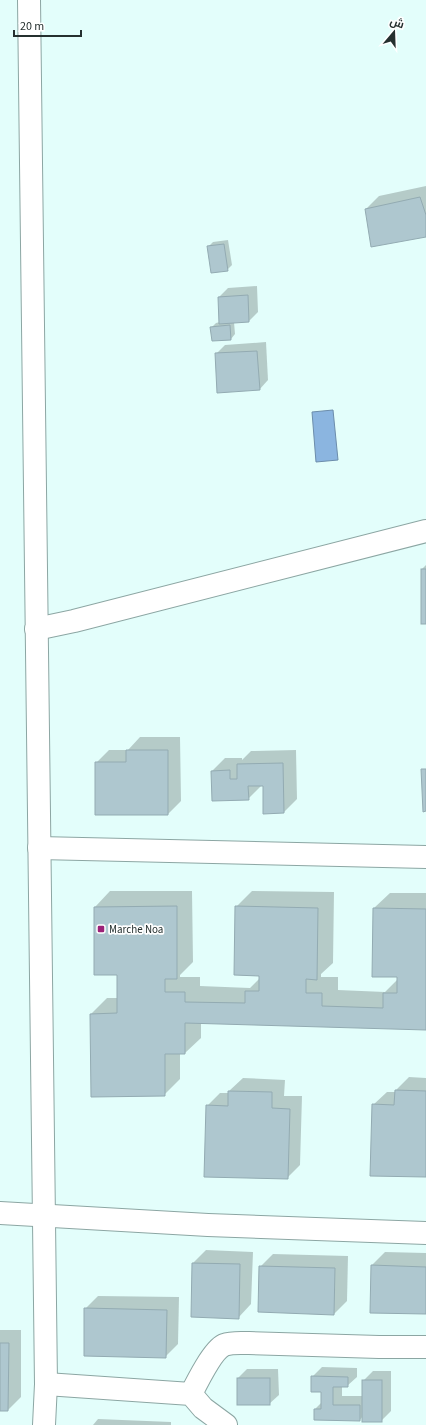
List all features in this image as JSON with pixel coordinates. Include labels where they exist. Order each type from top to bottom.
[{"type":"street","points":[[28,0],[46,1384],[44,1425]]},
{"type":"street","points":[[36,628],[89,617],[426,531]]},
{"type":"street","points":[[39,848],[426,857]]},
{"type":"street","points":[[0,1213],[208,1225],[426,1233]]},
{"type":"street","points":[[190,1394],[216,1350],[231,1343],[249,1342],[379,1347],[426,1347]]},
{"type":"street","points":[[46,1384],[190,1394],[202,1408],[226,1425]]},
{"type":"water","points":[[333,410],[338,460],[316,462],[312,412]]},
{"type":"building","points":[[420,197],[426,215],[426,237],[371,247],[365,209]]},
{"type":"building","points":[[224,244],[228,271],[211,273],[207,246]]},
{"type":"building","points":[[248,295],[249,322],[219,324],[218,297]]},
{"type":"building","points":[[230,325],[231,340],[212,341],[210,327]]},
{"type":"building","points":[[257,351],[260,390],[217,393],[215,353]]},
{"type":"building","points":[[421,569],[426,569],[426,624],[421,624]]},
{"type":"building","points":[[126,750],[168,750],[168,815],[95,815],[95,762],[126,762]]},
{"type":"building","points":[[283,763],[284,813],[263,814],[263,786],[248,786],[249,800],[212,801],[211,771],[230,770],[230,779],[237,779],[237,764]]},
{"type":"building","points":[[421,769],[426,769],[426,811],[423,812]]},
{"type":"building","points":[[177,906],[177,979],[165,979],[165,992],[185,992],[185,1002],[245,1003],[245,991],[259,991],[259,976],[234,975],[235,906],[318,908],[317,980],[306,979],[306,993],[322,993],[322,1006],[383,1008],[383,993],[397,993],[397,977],[372,977],[373,908],[426,909],[426,1030],[185,1023],[185,1054],[165,1054],[165,1096],[91,1097],[90,1014],[117,1013],[117,975],[94,975],[94,907]]},
{"type":"building","points":[[395,1090],[426,1091],[426,1177],[370,1176],[372,1104],[394,1105]]},
{"type":"building","points":[[228,1091],[272,1092],[272,1108],[290,1109],[288,1179],[204,1177],[206,1105],[228,1106]]},
{"type":"building","points":[[192,1263],[240,1264],[239,1319],[191,1317]]},
{"type":"building","points":[[371,1265],[426,1267],[426,1314],[370,1313]]},
{"type":"building","points":[[259,1266],[335,1268],[334,1315],[258,1312]]},
{"type":"building","points":[[84,1308],[167,1310],[166,1358],[84,1356]]},
{"type":"building","points":[[0,1343],[9,1343],[8,1411],[0,1411]]},
{"type":"building","points":[[311,1376],[348,1377],[348,1387],[333,1387],[333,1405],[360,1405],[360,1421],[314,1420],[314,1409],[321,1409],[321,1392],[311,1392]]},
{"type":"building","points":[[237,1378],[270,1378],[270,1405],[237,1405]]},
{"type":"building","points":[[362,1380],[382,1380],[382,1422],[362,1422]]},
{"type":"place","name":"Marche Noa","points":[[101,929]]}]
